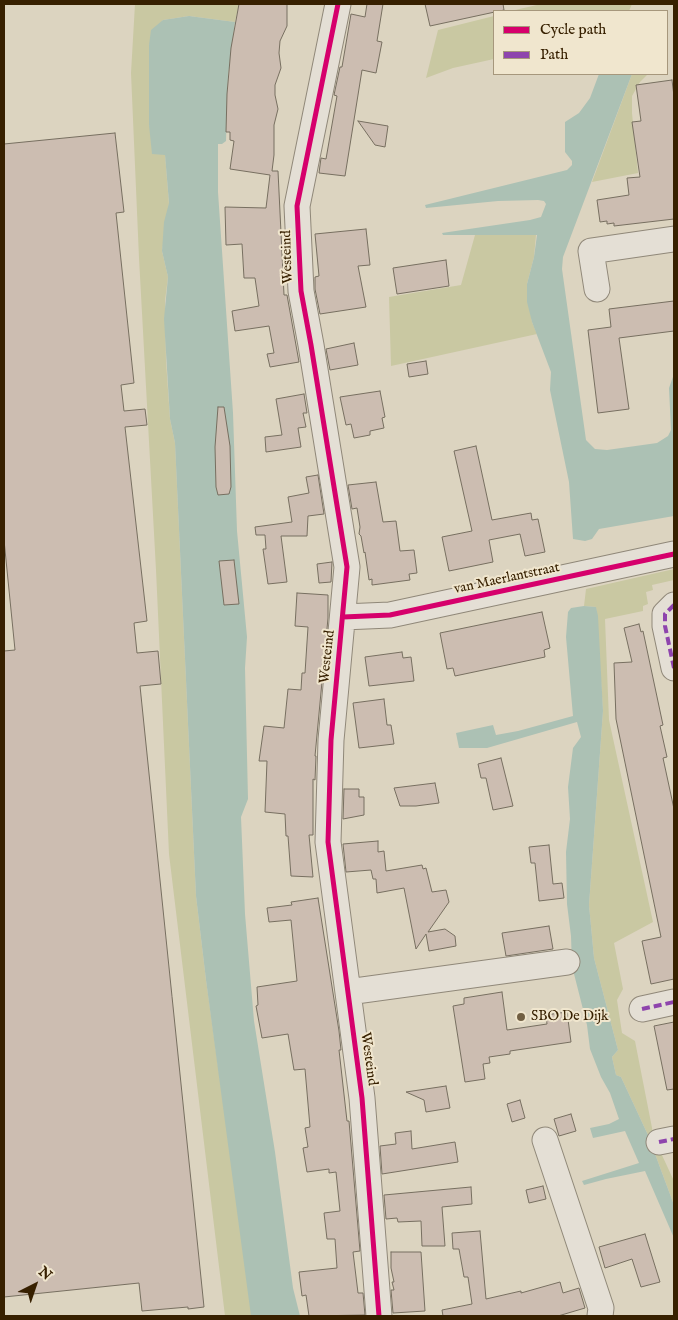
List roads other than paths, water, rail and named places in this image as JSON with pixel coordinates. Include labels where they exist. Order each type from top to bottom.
[{"type":"street","name":"Westeind","points":[[338,4],[298,206],[301,291],[347,567],[331,740],[328,842],[362,1098],[379,1316]]},
{"type":"street","points":[[597,289],[591,251],[674,239]]},
{"type":"street","name":"van Maerlantstraat","points":[[343,617],[390,615],[674,554]]},
{"type":"street","points":[[674,605],[666,614],[665,626],[674,668]]},
{"type":"street","points":[[348,992],[567,962]]},
{"type":"street","points":[[642,1009],[674,1002]]},
{"type":"street","points":[[545,1140],[601,1308],[600,1316]]},
{"type":"place","name":"SBO De Dijk","points":[[521,1017]]}]
